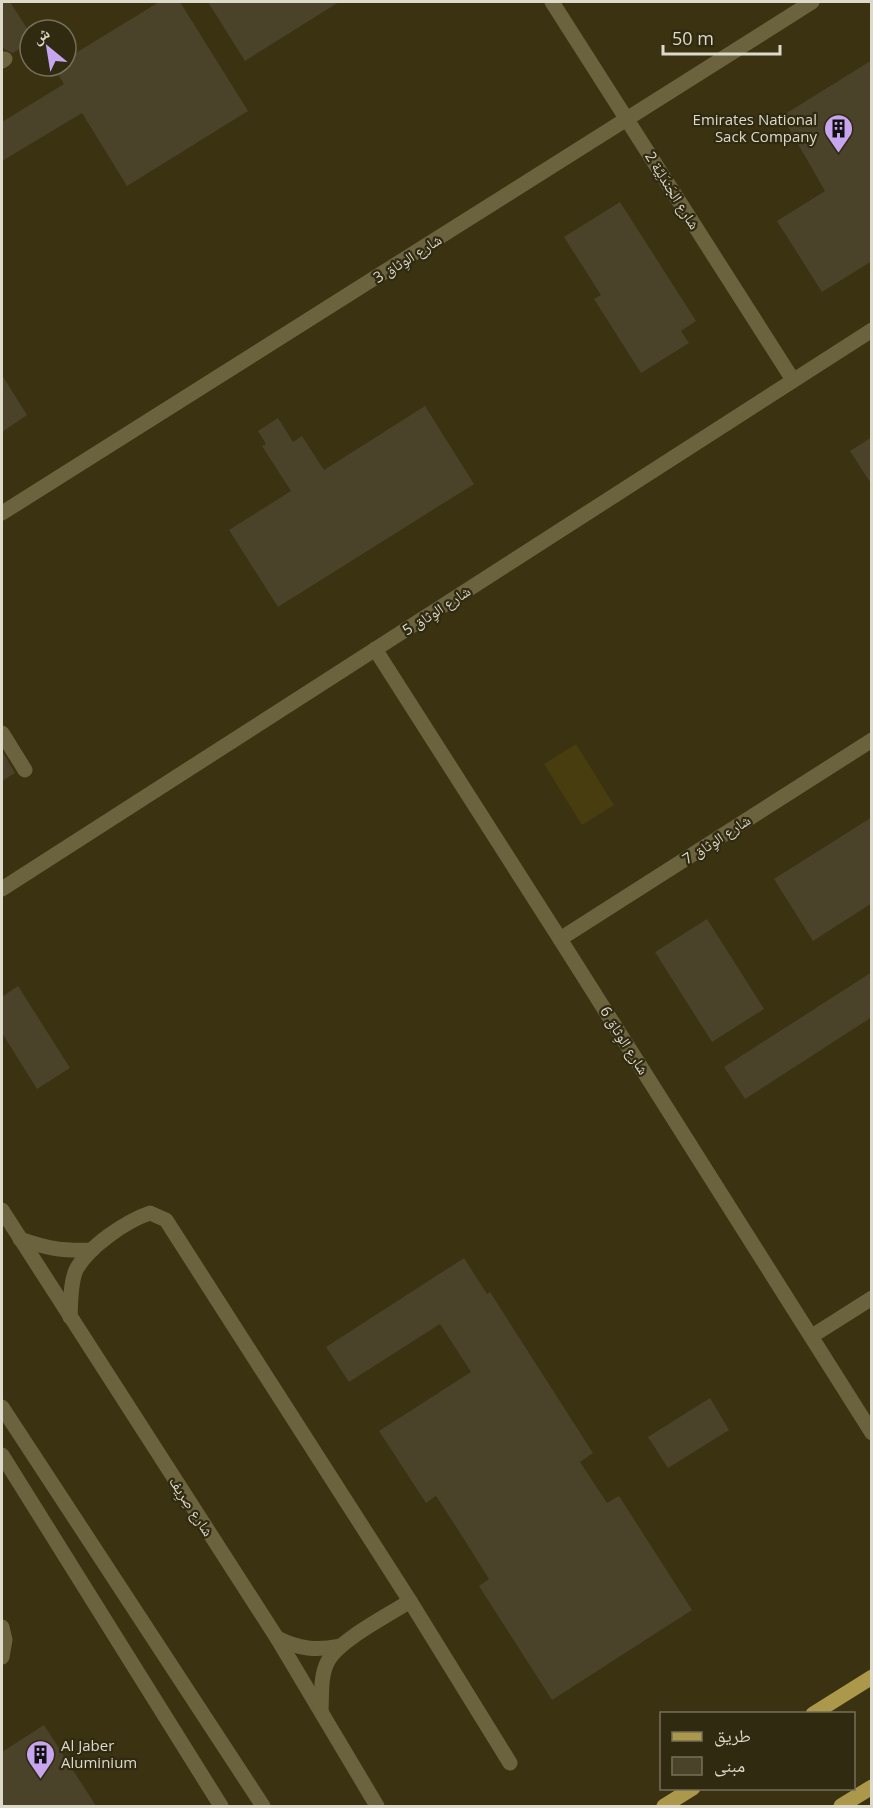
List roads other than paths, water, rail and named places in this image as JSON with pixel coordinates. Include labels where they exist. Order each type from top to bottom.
[{"type":"main road","points":[[815,1712],[872,1677]]},
{"type":"main road","points":[[841,1806],[872,1787]]},
{"type":"main road","points":[[664,1806],[690,1790]]},
{"type":"street","name":"شارع الجَندَلِيَّة 2","points":[[552,2],[793,380]]},
{"type":"street","name":"شارع الوِثاق 3","points":[[2,513],[812,2]]},
{"type":"street","name":"شارع الوِثاق 5","points":[[2,889],[872,330]]},
{"type":"street","name":"شارع الوِثاق 6","points":[[375,649],[872,1433]]},
{"type":"street","points":[[2,733],[25,770]]},
{"type":"street","name":"شارع الوِثاق 7","points":[[560,939],[872,740]]},
{"type":"street","name":"شارع صِرِيف","points":[[2,1209],[277,1638],[376,1806]]},
{"type":"street","points":[[70,1317],[71,1293],[76,1270],[92,1250],[134,1219],[150,1213],[166,1220],[410,1601],[510,1763]]},
{"type":"street","points":[[20,1239],[50,1249],[92,1250]]},
{"type":"street","points":[[812,1336],[872,1298]]},
{"type":"street","points":[[2,1407],[263,1806]]},
{"type":"street","points":[[2,1455],[221,1806]]},
{"type":"street","points":[[321,1711],[322,1678],[328,1660],[340,1646],[410,1601]]},
{"type":"street","points":[[2,1627],[6,1640],[2,1657]]},
{"type":"street","points":[[277,1638],[295,1647],[325,1649],[340,1646]]},
{"type":"place","name":"Emirates National Sack Company","points":[[838,154]]},
{"type":"place","name":"Al Jaber Aluminium","points":[[40,1780]]}]
